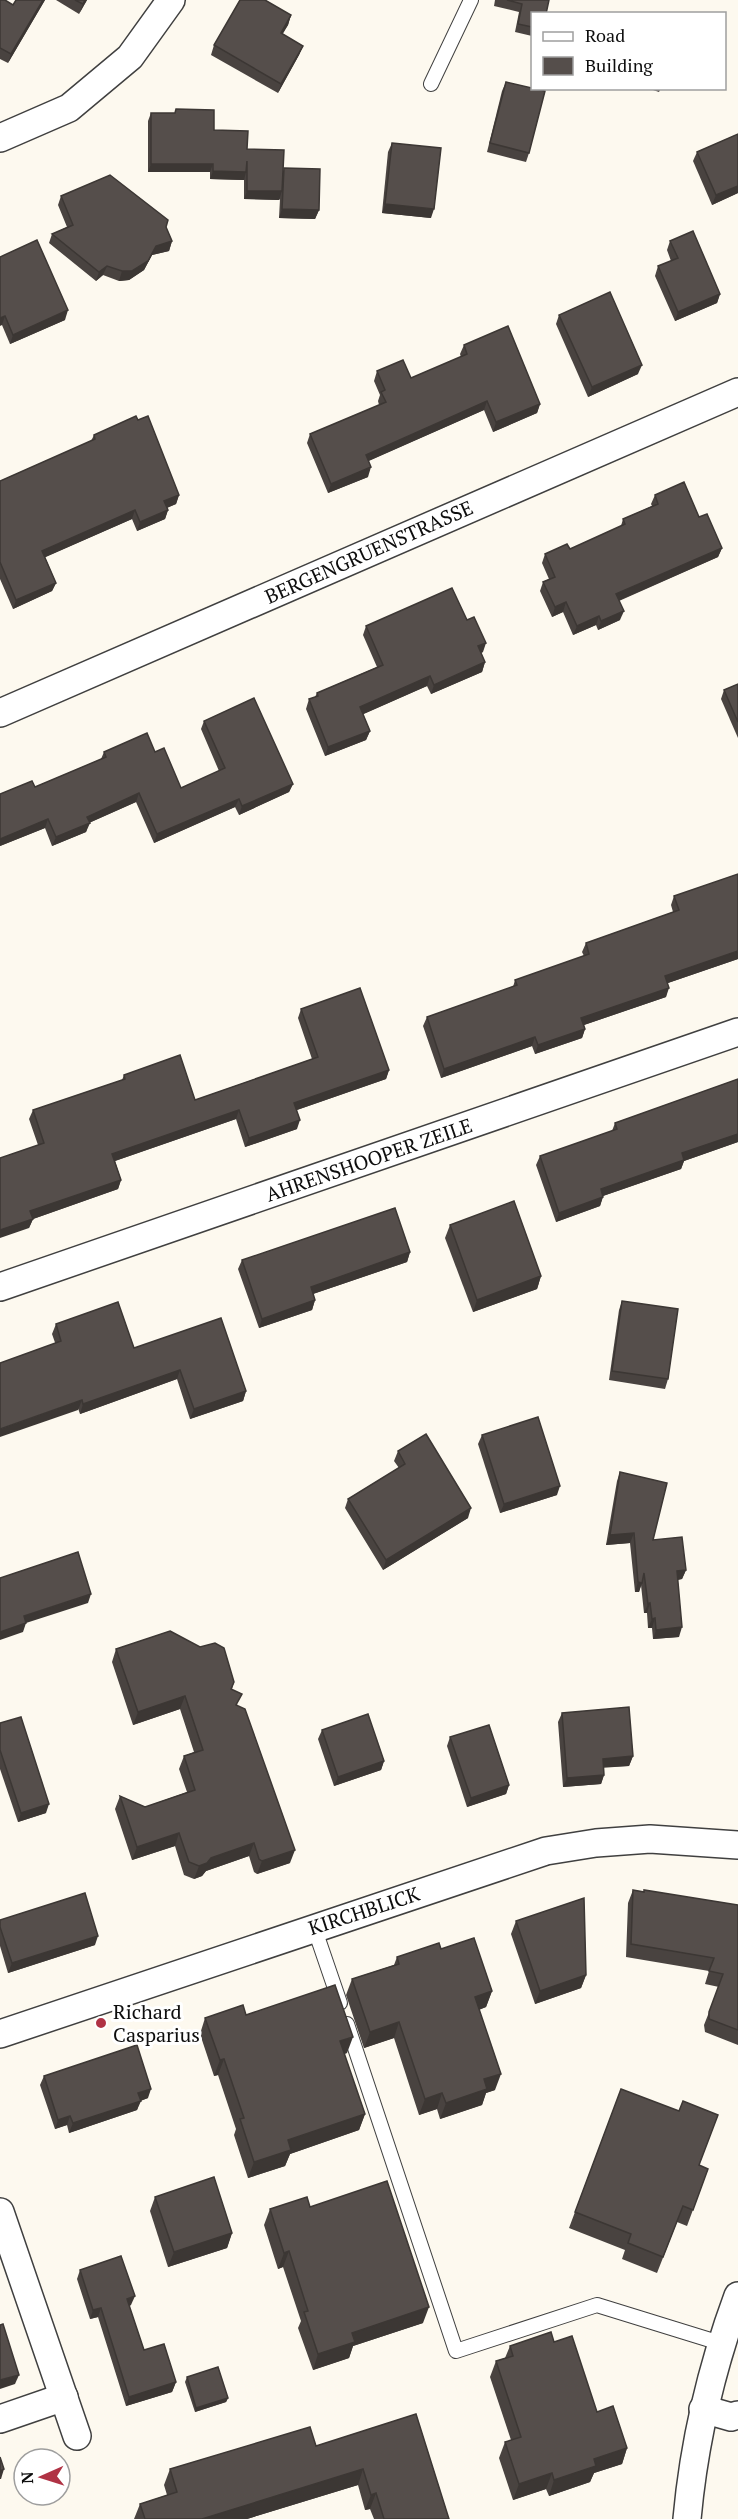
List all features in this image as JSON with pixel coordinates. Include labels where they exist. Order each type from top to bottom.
[{"type":"street","points":[[0,138],[69,108],[130,57],[171,0]]},
{"type":"street","name":"BERGENGRUENSTRASSE","points":[[0,713],[738,392]]},
{"type":"street","name":"AHRENSHOOPER ZEILE","points":[[0,1287],[738,1032]]},
{"type":"street","name":"KIRCHBLICK","points":[[0,2034],[546,1851],[596,1843],[650,1839],[738,1845]]},
{"type":"street","points":[[0,2212],[77,2436]]},
{"type":"street","points":[[687,2519],[703,2409],[720,2343],[738,2296]]},
{"type":"street","points":[[0,2419],[64,2397]]},
{"type":"street","points":[[703,2409],[731,2417],[738,2415]]},
{"type":"lane","points":[[431,84],[471,0]]},
{"type":"lane","points":[[314,1927],[456,2351],[597,2305],[720,2343]]},
{"type":"building","points":[[0,0],[13,5],[16,0],[43,0],[11,54],[0,48]]},
{"type":"building","points":[[240,0],[265,0],[291,15],[281,33],[303,46],[281,84],[214,45]]},
{"type":"building","points":[[507,0],[549,0],[546,12],[531,12],[531,27],[518,24],[522,4]]},
{"type":"building","points":[[506,82],[531,88],[531,90],[545,91],[529,153],[490,143]]},
{"type":"building","points":[[176,109],[214,110],[214,130],[248,131],[247,149],[284,150],[282,191],[247,191],[247,161],[246,172],[213,171],[213,164],[151,164],[151,113],[175,113]]},
{"type":"building","points":[[738,134],[738,186],[716,195],[697,152]]},
{"type":"building","points":[[392,143],[441,148],[434,209],[385,204]]},
{"type":"building","points":[[284,168],[320,169],[319,210],[282,209]]},
{"type":"building","points":[[110,175],[168,220],[166,227],[172,241],[156,246],[148,261],[132,271],[122,271],[107,266],[99,272],[52,234],[73,225],[61,196]]},
{"type":"building","points":[[693,231],[720,294],[678,312],[658,266],[678,258],[670,241]]},
{"type":"building","points":[[37,240],[68,310],[13,335],[5,316],[0,318],[0,257]]},
{"type":"building","points":[[610,292],[642,365],[592,387],[559,315]]},
{"type":"building","points":[[508,326],[540,404],[496,422],[487,401],[366,455],[371,467],[331,484],[310,434],[386,402],[381,392],[385,390],[377,371],[403,360],[411,378],[467,354],[464,345]]},
{"type":"building","points":[[136,416],[138,420],[148,416],[179,495],[164,501],[168,510],[140,522],[135,510],[42,551],[56,583],[16,600],[0,562],[0,481],[95,439],[94,435]]},
{"type":"building","points":[[684,482],[699,517],[707,514],[722,548],[616,594],[624,611],[601,621],[599,616],[577,626],[566,602],[555,607],[543,582],[555,577],[545,554],[567,544],[570,549],[625,524],[623,519],[658,504],[655,495]]},
{"type":"building","points":[[452,588],[467,620],[474,617],[486,643],[478,646],[485,662],[434,685],[430,676],[360,707],[370,731],[328,747],[309,699],[318,696],[317,693],[383,665],[366,626]]},
{"type":"building","points":[[738,684],[738,722],[724,690]]},
{"type":"building","points":[[254,698],[293,784],[242,806],[239,799],[157,834],[139,793],[87,817],[90,823],[56,837],[48,819],[0,839],[0,794],[32,781],[35,787],[106,757],[104,752],[147,733],[155,752],[164,748],[181,788],[225,768],[204,721]]},
{"type":"building","points":[[738,874],[738,951],[665,976],[669,988],[581,1018],[585,1029],[538,1045],[535,1037],[444,1069],[427,1017],[517,985],[515,980],[589,954],[586,943],[679,910],[674,896]]},
{"type":"building","points":[[360,988],[389,1070],[294,1103],[300,1120],[249,1138],[239,1110],[112,1154],[121,1180],[30,1211],[33,1219],[0,1230],[0,1158],[44,1143],[33,1110],[125,1079],[124,1075],[180,1055],[195,1100],[318,1057],[301,1009]]},
{"type":"building","points":[[738,1079],[738,1134],[682,1153],[684,1160],[601,1189],[603,1197],[559,1213],[540,1156],[617,1129],[615,1123]]},
{"type":"building","points":[[514,1201],[541,1276],[477,1300],[450,1225]]},
{"type":"building","points":[[395,1208],[410,1252],[311,1287],[315,1300],[262,1319],[242,1260]]},
{"type":"building","points":[[622,1301],[678,1309],[668,1379],[612,1371]]},
{"type":"building","points":[[118,1302],[134,1348],[221,1318],[246,1391],[194,1409],[180,1370],[83,1404],[82,1400],[0,1429],[0,1363],[61,1341],[56,1324]]},
{"type":"building","points":[[538,1417],[560,1486],[504,1504],[482,1435]]},
{"type":"building","points":[[426,1434],[471,1508],[386,1560],[348,1499],[405,1464],[398,1451]]},
{"type":"building","points":[[620,1472],[667,1483],[653,1540],[682,1537],[686,1570],[677,1571],[682,1627],[656,1630],[655,1618],[652,1619],[650,1603],[648,1604],[644,1573],[642,1583],[638,1582],[634,1533],[610,1535]]},
{"type":"building","points":[[78,1552],[91,1594],[24,1616],[26,1623],[0,1632],[0,1578]]},
{"type":"building","points":[[170,1631],[200,1647],[215,1643],[224,1648],[234,1682],[231,1689],[242,1694],[236,1705],[245,1709],[295,1850],[262,1861],[259,1859],[254,1843],[211,1858],[207,1863],[199,1866],[189,1862],[179,1833],[137,1847],[120,1796],[145,1807],[195,1790],[184,1756],[203,1750],[185,1696],[138,1712],[116,1649]]},
{"type":"building","points":[[629,1707],[633,1756],[603,1759],[604,1775],[567,1778],[562,1713]]},
{"type":"building","points":[[368,1714],[384,1761],[338,1777],[322,1730]]},
{"type":"building","points":[[21,1717],[49,1804],[21,1813],[0,1750],[0,1723]]},
{"type":"building","points":[[489,1725],[509,1785],[471,1798],[450,1737]]},
{"type":"building","points":[[633,1890],[738,1905],[738,2030],[709,2019],[709,2012],[723,1974],[709,1971],[714,1958],[631,1944]]},
{"type":"building","points":[[85,1893],[98,1936],[12,1963],[0,1927],[0,1920]]},
{"type":"building","points":[[584,1898],[586,1975],[540,1991],[516,1921]]},
{"type":"building","points":[[474,1938],[492,1991],[475,1997],[501,2074],[484,2079],[487,2089],[446,2103],[442,2093],[425,2099],[399,2022],[370,2032],[352,1979],[399,1964],[397,1957],[439,1943],[441,1949]]},
{"type":"building","points":[[335,1985],[353,2037],[340,2041],[365,2114],[288,2140],[291,2150],[254,2162],[240,2119],[244,2118],[224,2059],[220,2060],[205,2018],[243,2005],[246,2015]]},
{"type":"building","points":[[137,2045],[151,2089],[138,2093],[141,2101],[73,2123],[70,2116],[58,2120],[44,2076]]},
{"type":"building","points":[[621,2089],[679,2111],[683,2101],[718,2115],[699,2165],[708,2169],[693,2210],[683,2206],[663,2257],[628,2243],[631,2234],[575,2212]]},
{"type":"building","points":[[214,2177],[232,2233],[174,2252],[155,2197]]},
{"type":"building","points":[[387,2181],[429,2307],[352,2333],[355,2342],[318,2354],[304,2312],[308,2311],[289,2251],[284,2253],[270,2209],[307,2197],[310,2207]]},
{"type":"building","points":[[121,2256],[135,2296],[127,2299],[144,2350],[164,2344],[176,2382],[129,2397],[101,2308],[93,2310],[80,2270]]},
{"type":"building","points":[[3,2324],[19,2375],[0,2380],[0,2325]]},
{"type":"building","points":[[551,2332],[554,2342],[572,2336],[597,2412],[613,2406],[627,2448],[594,2459],[596,2466],[554,2480],[552,2473],[519,2484],[505,2442],[521,2437],[496,2361],[513,2356],[510,2346]]},
{"type":"building","points":[[218,2367],[228,2398],[196,2408],[187,2377]]},
{"type":"building","points":[[416,2414],[449,2519],[384,2519],[376,2493],[371,2495],[363,2469],[202,2519],[145,2519],[140,2504],[177,2492],[170,2469],[310,2427],[316,2446]]},
{"type":"building","points":[[0,2457],[4,2469],[0,2471]]},
{"type":"place","name":"Richard Casparius","points":[[101,2023]]}]
